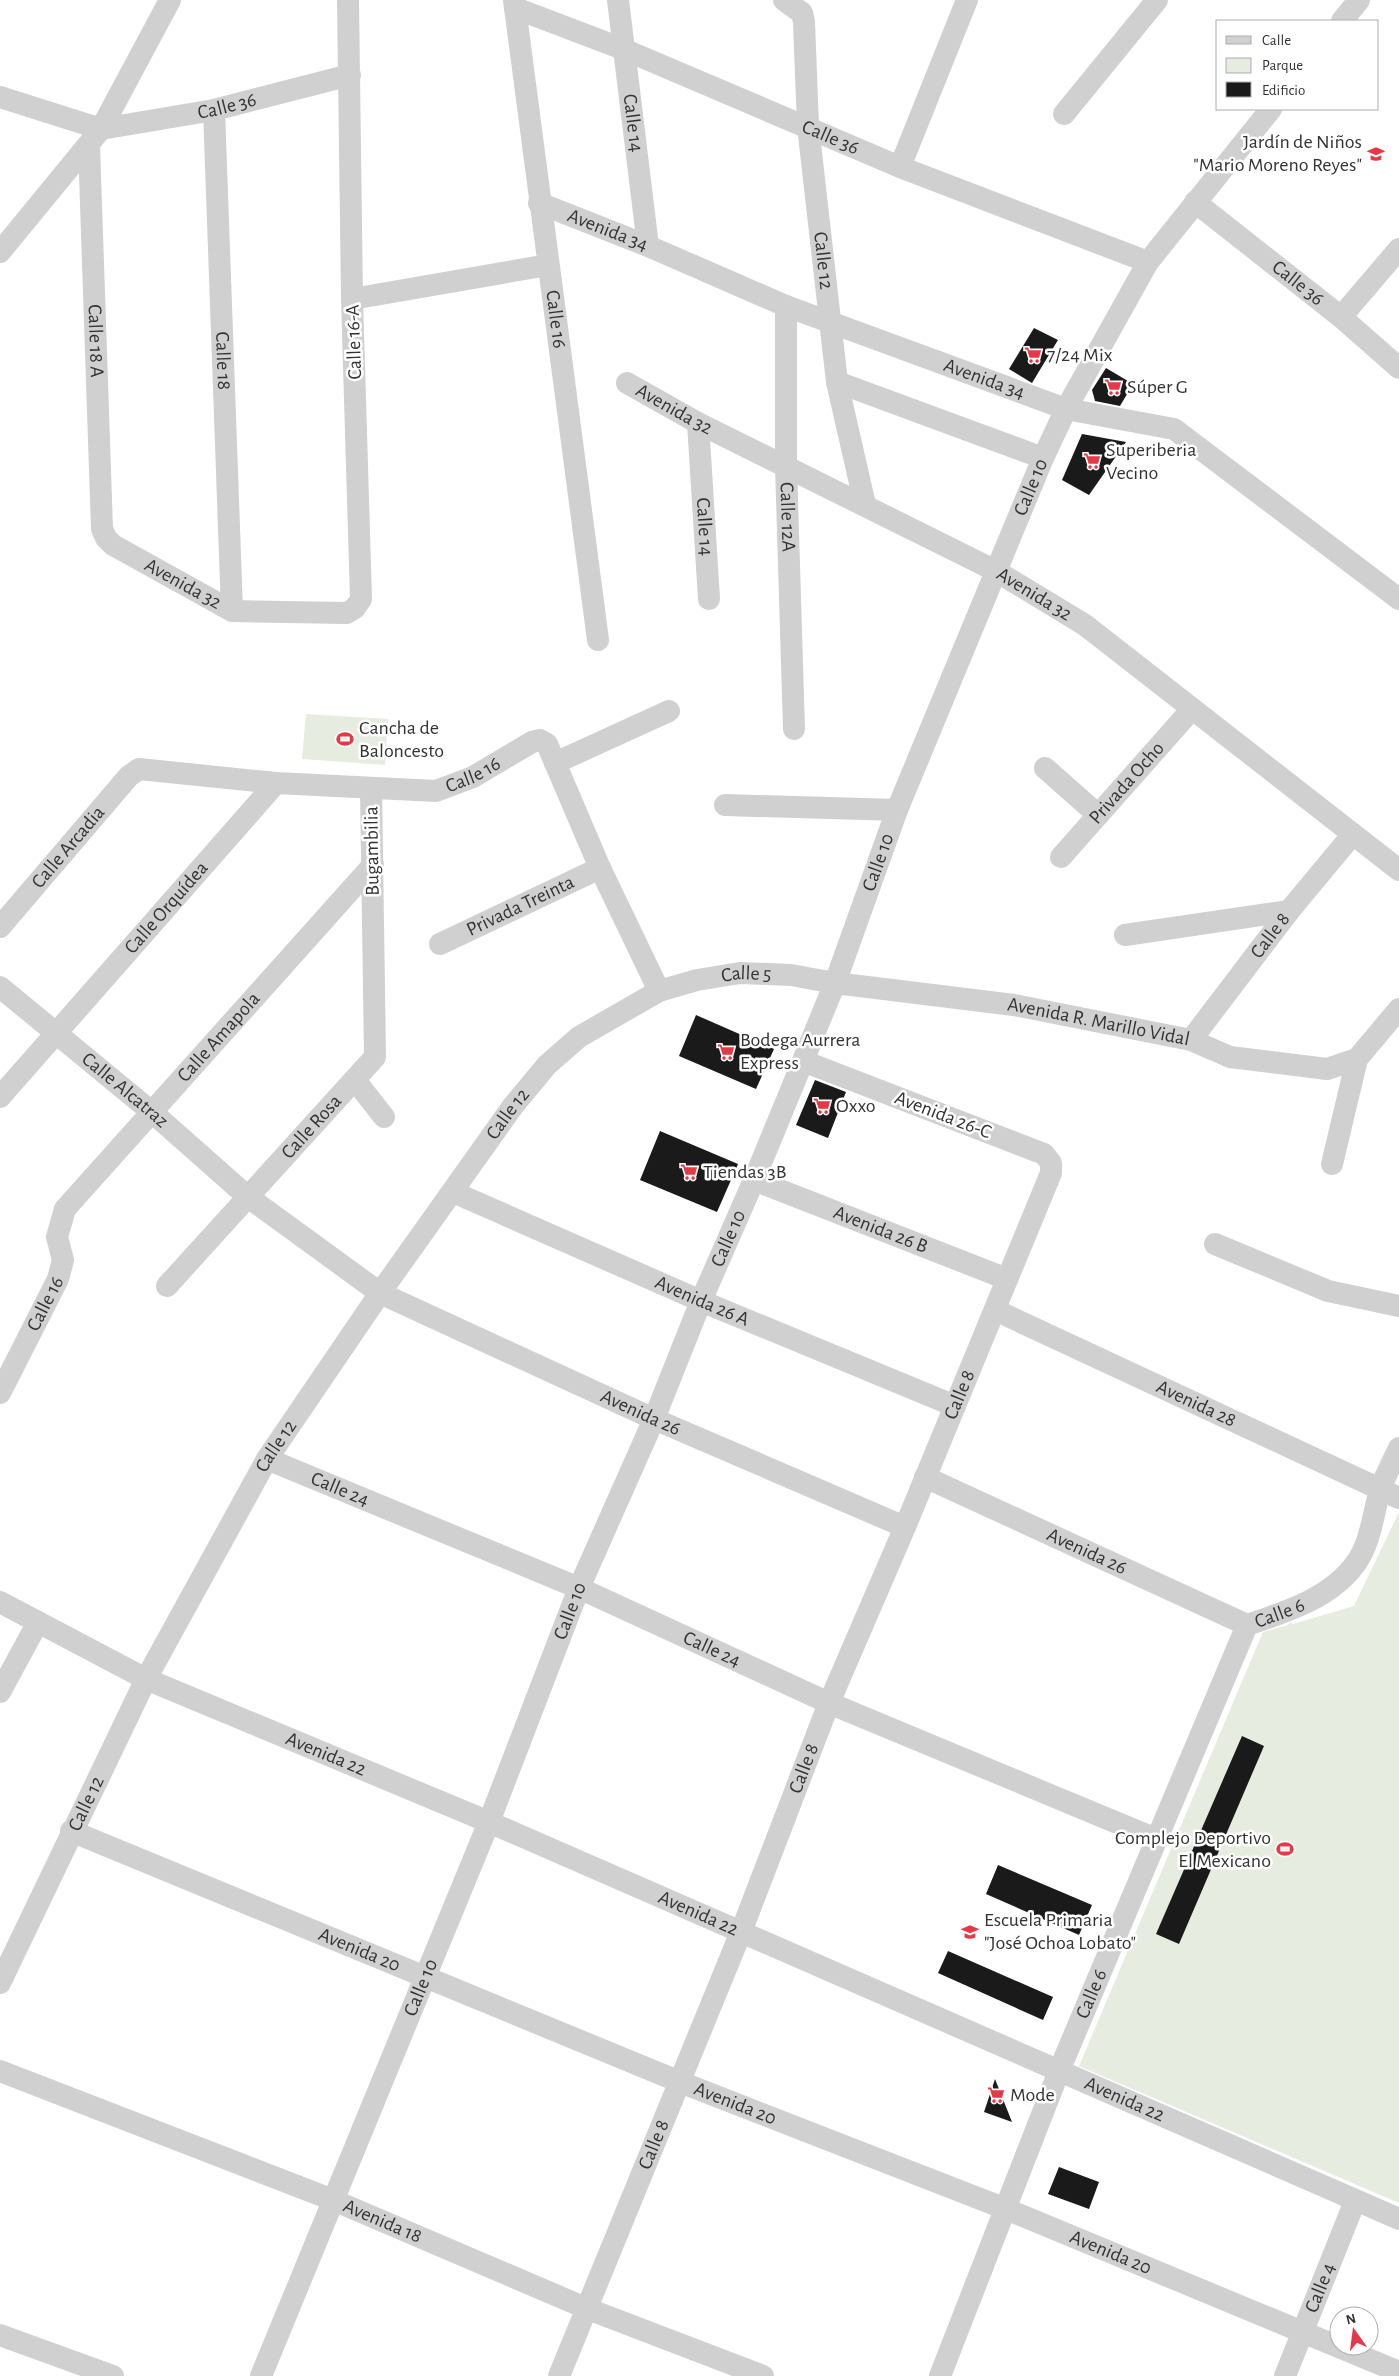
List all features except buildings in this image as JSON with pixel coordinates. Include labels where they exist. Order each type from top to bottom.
[{"type":"street","points":[[0,252],[95,137],[170,0]]},
{"type":"street","name":"Calle 16-A","points":[[348,0],[352,299],[361,599],[355,608]]},
{"type":"street","name":"Calle 14","points":[[618,0],[648,246]]},
{"type":"street","points":[[900,166],[967,0]]},
{"type":"street","points":[[1064,114],[1157,0]]},
{"type":"street","points":[[1343,20],[1359,0]]},
{"type":"street","name":"Calle 36","points":[[515,4],[900,166],[1148,262]]},
{"type":"street","name":"Calle 16","points":[[515,4],[539,203],[598,640]]},
{"type":"street","name":"Calle 12","points":[[793,6],[804,22],[808,126],[837,382],[865,506]]},
{"type":"street","name":"Calle 36","points":[[95,137],[214,110],[350,75]]},
{"type":"street","points":[[0,96],[95,137]]},
{"type":"street","name":"Calle 18","points":[[214,110],[232,611]]},
{"type":"street","name":"Calle 10","points":[[261,2376],[489,1822],[579,1588],[654,1419],[835,983],[897,810],[1043,458],[1066,409],[1148,262],[1270,110]]},
{"type":"street","name":"Calle 18 A","points":[[95,137],[102,529],[106,538]]},
{"type":"street","name":"Calle 36","points":[[1195,202],[1341,318],[1399,368]]},
{"type":"street","name":"Avenida 34","points":[[539,203],[648,246],[786,306],[1066,409],[1174,429],[1399,599]]},
{"type":"street","points":[[1341,318],[1399,249]]},
{"type":"street","points":[[352,299],[548,265]]},
{"type":"street","name":"Calle 12A","points":[[786,306],[786,466],[794,729]]},
{"type":"street","points":[[837,382],[1043,458]]},
{"type":"street","name":"Avenida 32","points":[[627,383],[698,424],[996,571],[1085,625],[1399,870]]},
{"type":"street","name":"Calle 14","points":[[698,424],[709,599]]},
{"type":"street","name":"Avenida 32","points":[[106,538],[113,545],[232,611],[347,613],[355,608]]},
{"type":"street","name":"Privada Ocho","points":[[1061,857],[1192,709]]},
{"type":"street","points":[[660,991],[600,868],[555,762],[669,711]]},
{"type":"street","name":"Calle 16","points":[[371,788],[436,791],[473,777],[532,742],[540,740],[547,744],[555,762]]},
{"type":"street","points":[[1045,768],[1098,815]]},
{"type":"street","name":"Bugambilia","points":[[139,769],[276,782],[371,788],[375,1057]]},
{"type":"street","name":"Calle Arcadia","points":[[0,927],[129,776],[139,769]]},
{"type":"street","name":"Calle Orquídea","points":[[0,1097],[276,782]]},
{"type":"street","points":[[725,805],[897,810]]},
{"type":"street","name":"Calle 8","points":[[1192,1040],[1289,911],[1353,834]]},
{"type":"street","name":"Calle Amapola","points":[[65,1208],[153,1113],[372,865]]},
{"type":"street","name":"Privada Treinta","points":[[440,944],[600,868]]},
{"type":"street","points":[[1125,935],[1289,911]]},
{"type":"street","name":"Calle 5","points":[[660,991],[697,980],[740,974],[791,975],[835,983]]},
{"type":"street","name":"Avenida R. Marillo Vidal","points":[[835,983],[1014,1005],[1192,1040],[1230,1057],[1327,1069],[1357,1059]]},
{"type":"street","name":"Calle Alcatraz","points":[[0,987],[153,1113],[248,1197],[380,1293]]},
{"type":"street","name":"Calle 12","points":[[0,1983],[71,1830],[146,1679],[267,1459],[380,1293],[513,1106],[547,1065],[579,1037],[660,991]]},
{"type":"street","points":[[1332,1164],[1357,1059],[1399,1009]]},
{"type":"street","name":"Calle Rosa","points":[[167,1286],[375,1057]]},
{"type":"street","name":"Avenida 26-C","points":[[803,1061],[1044,1154],[1051,1163]]},
{"type":"street","points":[[355,1080],[384,1117]]},
{"type":"street","name":"Calle 8","points":[[559,2376],[741,1932],[828,1703],[905,1527],[1051,1173],[1051,1163]]},
{"type":"street","name":"Avenida 26 B","points":[[754,1180],[1007,1279]]},
{"type":"street","name":"Avenida 26 A","points":[[453,1192],[701,1302],[955,1406]]},
{"type":"street","name":"Calle 16","points":[[0,1393],[58,1279],[63,1260],[57,1236],[65,1208]]},
{"type":"street","points":[[1215,1244],[1328,1291],[1399,1306]]},
{"type":"street","name":"Avenida 26","points":[[380,1293],[654,1419],[905,1527]]},
{"type":"street","name":"Avenida 28","points":[[995,1310],[1393,1495]]},
{"type":"street","name":"Calle 6","points":[[940,2376],[1059,2072],[1247,1625],[1316,1597],[1338,1582],[1356,1562],[1370,1532],[1393,1495],[1399,1448]]},
{"type":"street","name":"Calle 24","points":[[267,1459],[579,1588],[828,1703],[1156,1839]]},
{"type":"street","name":"Avenida 26","points":[[925,1478],[1247,1625]]},
{"type":"street","name":"Avenida 22","points":[[0,1602],[146,1679],[489,1822],[1399,2219]]},
{"type":"street","points":[[0,1692],[38,1622]]},
{"type":"street","name":"Avenida 20","points":[[71,1830],[680,2082],[1006,2209],[1399,2372]]},
{"type":"street","name":"Avenida 18","points":[[0,2071],[334,2200],[588,2309],[763,2376]]},
{"type":"street","name":"Calle 4","points":[[1285,2376],[1355,2201]]},
{"type":"street","points":[[0,2335],[112,2376]]},
{"type":"green space","name":"Cancha de Baloncesto","points":[[306,714],[388,719],[385,765],[302,759]]},
{"type":"green space","name":"Complejo Deportivo El Mexicano","points":[[1399,1512],[1399,2203],[1079,2066],[1263,1632],[1288,1625],[1290,1622],[1293,1624],[1354,1606]]},
{"type":"place","name":"Jardín de Niños \"Mario Moreno Reyes\"","points":[[1376,154]]},
{"type":"place","name":"7/24 Mix","points":[[1033,355]]},
{"type":"place","name":"Súper G","points":[[1113,387]]},
{"type":"place","name":"Superiberia Vecino","points":[[1092,461]]},
{"type":"place","name":"Cancha de Baloncesto","points":[[345,739]]},
{"type":"place","name":"Bodega Aurrera Express","points":[[726,1052]]},
{"type":"place","name":"Oxxo","points":[[822,1106]]},
{"type":"place","name":"Tiendas 3B","points":[[689,1172]]},
{"type":"place","name":"Complejo Deportivo El Mexicano","points":[[1285,1849]]},
{"type":"place","name":"Escuela Primaria \"José Ochoa Lobato\"","points":[[970,1932]]},
{"type":"place","name":"Mode","points":[[996,2095]]}]
